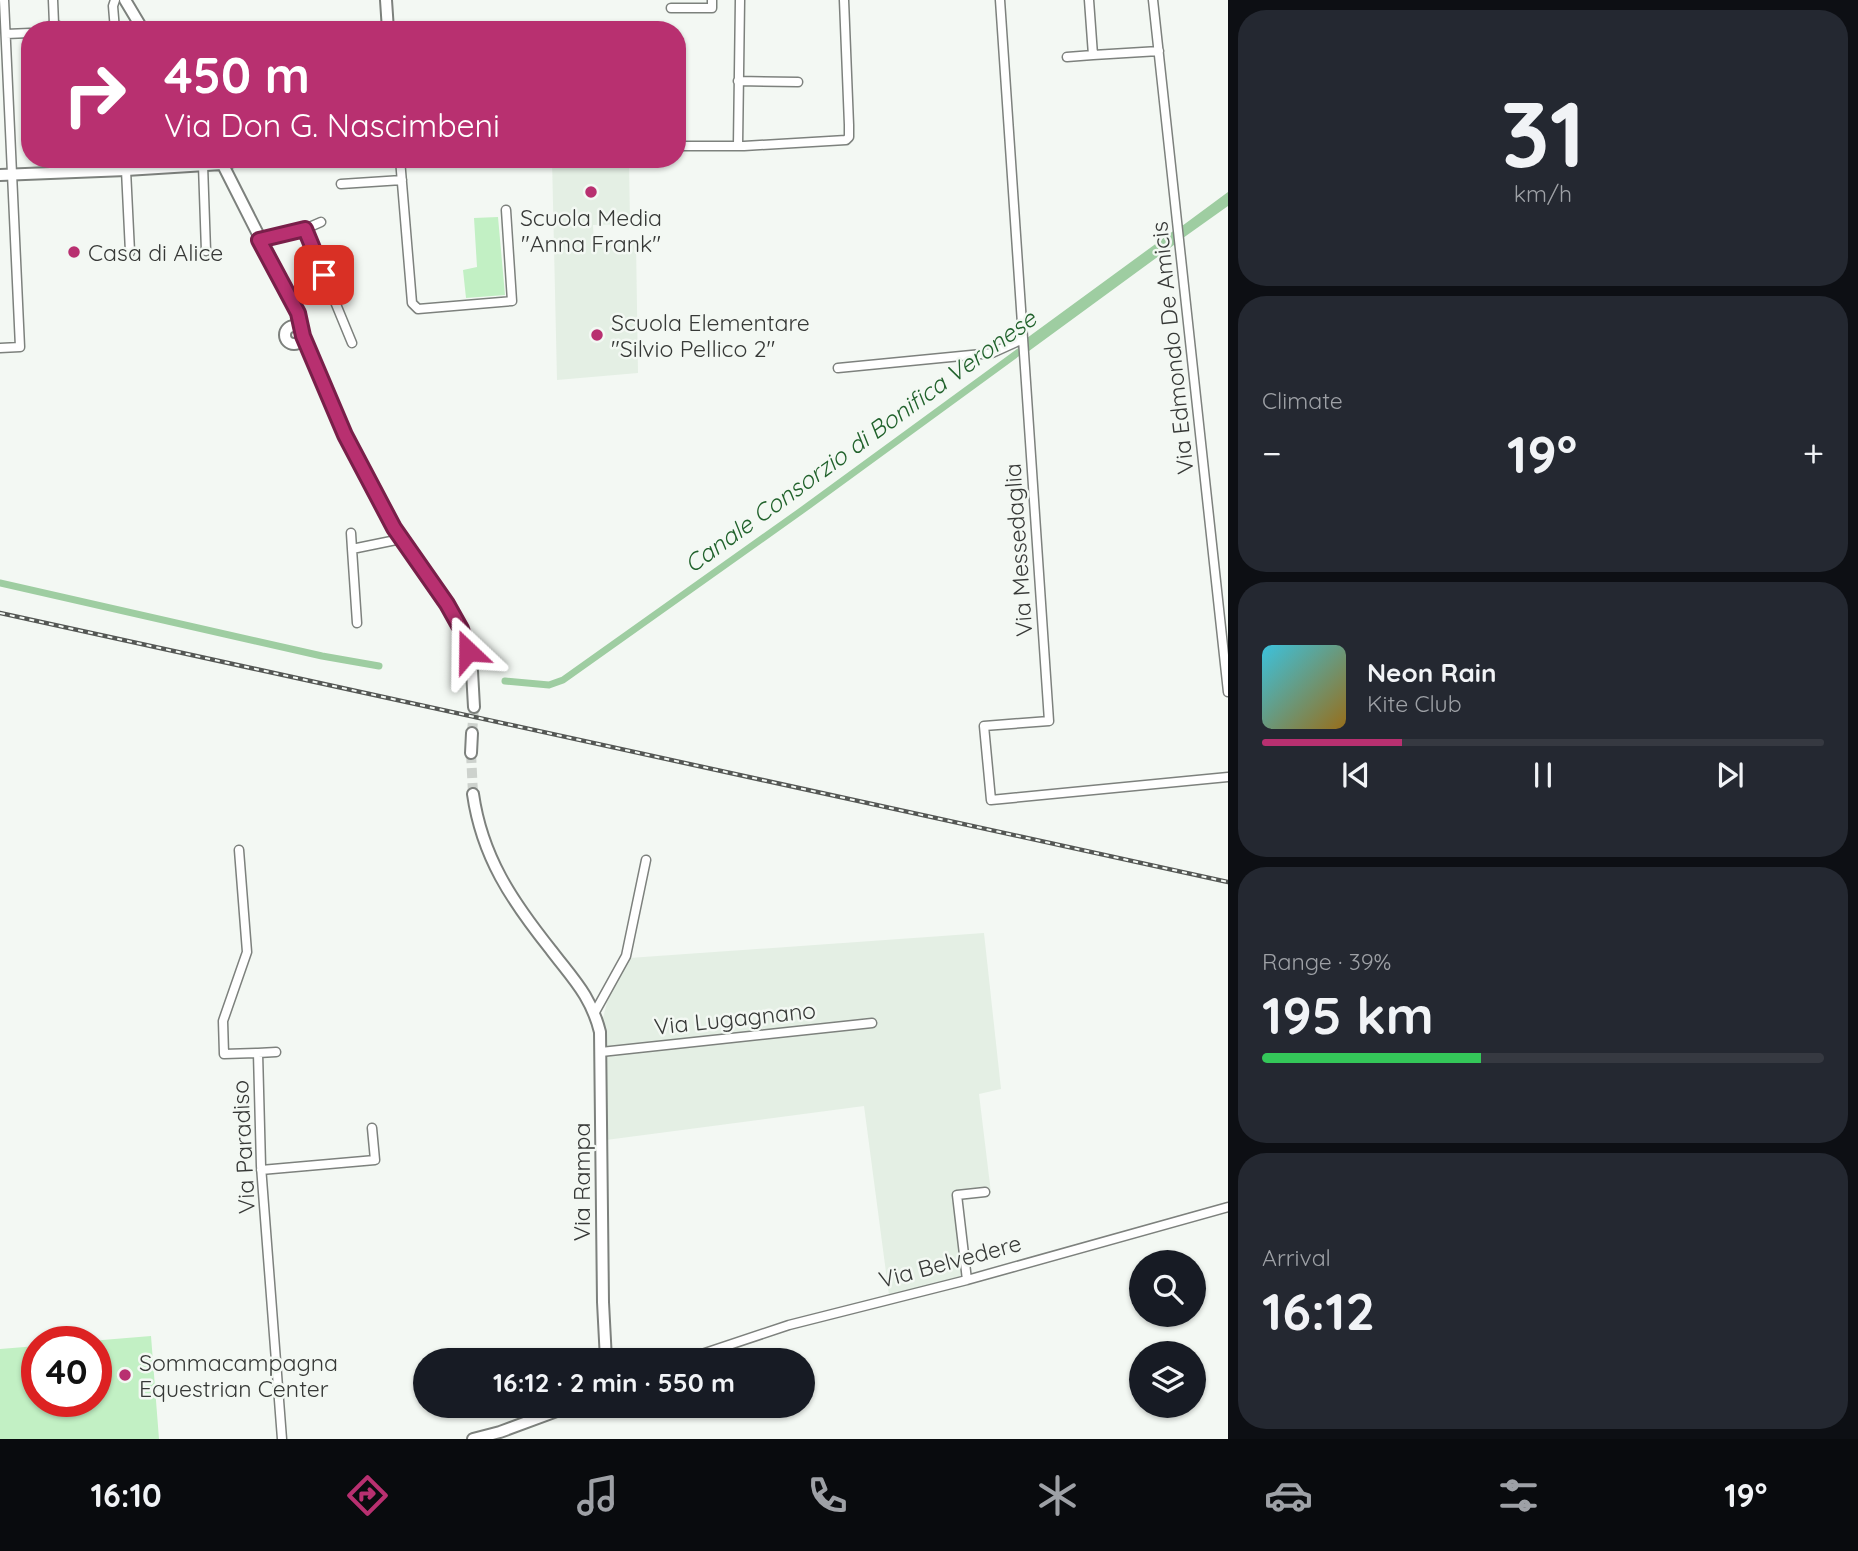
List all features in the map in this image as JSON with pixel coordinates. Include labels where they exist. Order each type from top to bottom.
[{"type":"street","points":[[0,348],[20,347],[6,175],[4,0]]},
{"type":"street","points":[[53,0],[54,21]]},
{"type":"street","points":[[114,21],[115,0]]},
{"type":"street","points":[[125,0],[138,21]]},
{"type":"street","points":[[386,0],[387,21]]},
{"type":"street","points":[[671,8],[712,8],[712,0]]},
{"type":"street","points":[[738,145],[740,0]]},
{"type":"street","points":[[686,146],[842,142],[849,137],[844,0]]},
{"type":"street","name":"Via Messedaglia","points":[[1000,0],[1049,721],[984,726],[991,800],[1228,777]]},
{"type":"street","points":[[1089,0],[1093,55]]},
{"type":"street","name":"Via Edmondo De Amicis","points":[[1153,0],[1228,692]]},
{"type":"street","points":[[6,34],[21,33]]},
{"type":"street","points":[[1067,57],[1159,51]]},
{"type":"street","points":[[738,81],[798,82]]},
{"type":"street","points":[[6,175],[108,168]]},
{"type":"street","points":[[123,168],[130,252]]},
{"type":"street","points":[[203,168],[206,251]]},
{"type":"street","points":[[224,168],[298,313],[299,337]]},
{"type":"street","points":[[401,168],[412,303],[418,309],[512,301],[506,210]]},
{"type":"street","points":[[341,184],[402,180]]},
{"type":"street","points":[[259,240],[305,229],[321,222]]},
{"type":"street","points":[[305,229],[352,343]]},
{"type":"street","points":[[290,298],[288,328],[293,326],[316,367],[345,435],[401,539],[447,604],[461,629],[472,671],[474,707]]},
{"type":"street","points":[[838,369],[992,353],[1023,339]]},
{"type":"street","points":[[351,533],[357,623]]},
{"type":"street","points":[[352,549],[401,539]]},
{"type":"street","points":[[471,752],[472,733]]},
{"type":"street","name":"Via Rampa","points":[[473,794],[479,829],[495,869],[531,924],[586,994],[595,1012],[601,1052],[603,1302],[607,1348]]},
{"type":"street","name":"Via Paradiso","points":[[239,850],[247,952],[223,1021],[224,1054],[258,1053],[261,1170],[282,1439]]},
{"type":"street","points":[[595,1012],[626,956],[646,860]]},
{"type":"street","name":"Via Lugagnano","points":[[601,1052],[873,1023]]},
{"type":"street","points":[[258,1053],[276,1052]]},
{"type":"street","points":[[261,1170],[375,1160],[372,1128]]},
{"type":"street","points":[[967,1280],[957,1195],[985,1192]]},
{"type":"street","name":"Via Belvedere","points":[[720,1348],[789,1325],[967,1280],[1228,1207]]},
{"type":"street","points":[[472,1439],[538,1418]]},
{"type":"shaded area","points":[[552,168],[629,168],[630,224],[593,225],[594,243],[636,241],[638,373],[557,380]]},
{"type":"shaded area","points":[[1228,192],[1228,206],[1183,238],[1182,226]]},
{"type":"shaded area","points":[[498,217],[505,295],[466,298],[463,270],[477,267],[474,218]]},
{"type":"shaded area","points":[[1176,229],[1178,242],[1029,351],[1027,338]]},
{"type":"shaded area","points":[[984,933],[1001,1089],[979,1094],[991,1193],[961,1197],[969,1277],[889,1295],[864,1106],[606,1140],[603,1018],[608,998],[629,958]]},
{"type":"shaded area","name":"Sommacampagna Equestrian Center","points":[[151,1336],[159,1439],[0,1439],[0,1349],[21,1347],[21,1417],[112,1417],[112,1339]]},
{"type":"waterway","name":"Canale Consorzio di Bonifica Veronese","points":[[505,681],[549,685],[563,680],[1027,346]]},
{"type":"waterway","name":"Canale Consorzio di Bonifica Veronese","points":[[0,583],[322,656],[379,666]]},
{"type":"tunnel","points":[[472,733],[474,707]]},
{"type":"tunnel","points":[[471,753],[473,794]]},
{"type":"railway","points":[[0,613],[1228,882]]},
{"type":"place","name":"Scuola Media \"Anna Frank\"","points":[[591,192]]},
{"type":"place","name":"Casa di Alice","points":[[74,252]]},
{"type":"place","name":"Scuola Elementare \"Silvio Pellico 2\"","points":[[597,335]]},
{"type":"place","name":"Sommacampagna Equestrian Center","points":[[125,1375]]},
{"type":"route","points":[[324,275],[305,229],[259,240],[298,313],[303,336],[345,435],[394,528],[447,604],[461,629],[468,651]]}]
